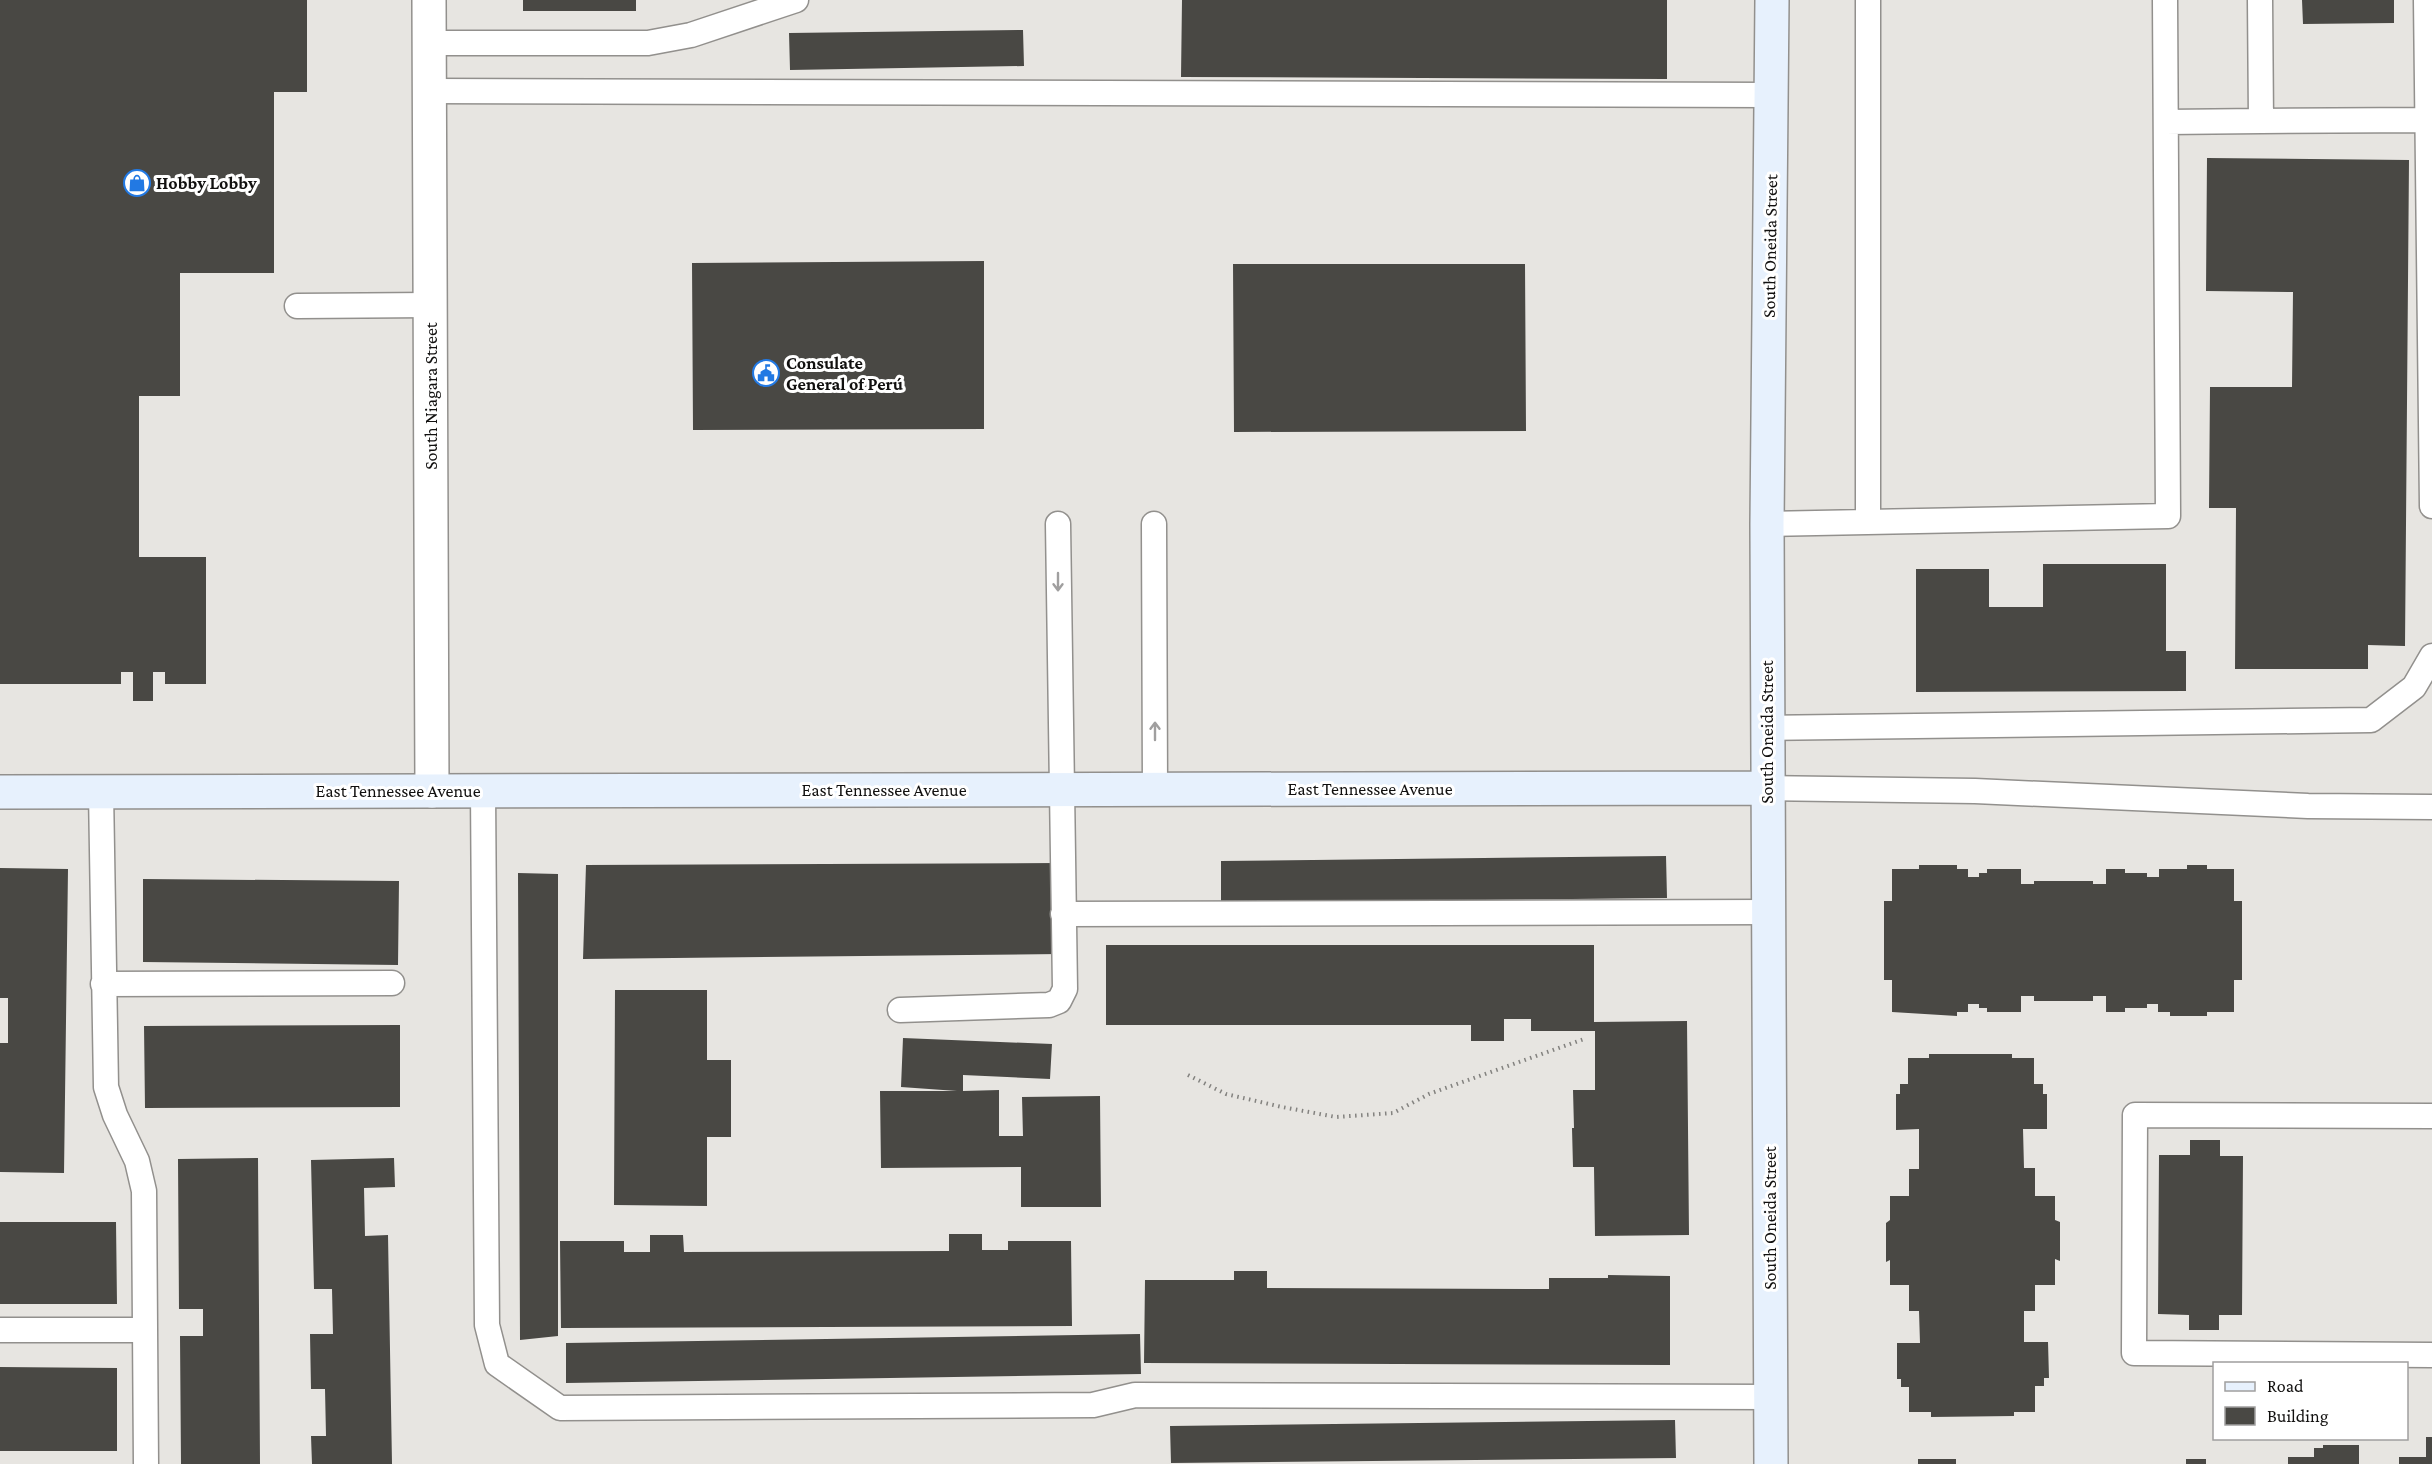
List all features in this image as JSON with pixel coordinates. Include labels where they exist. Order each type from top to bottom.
[{"type":"street","name":"South Niagara Street","points":[[429,0],[432,791]]},
{"type":"street","name":"South Oneida Street","points":[[1771,1464],[1767,524],[1772,0]]},
{"type":"street","name":"East Tennessee Avenue","points":[[0,792],[1767,788]]},
{"type":"lane","points":[[430,43],[648,43],[691,35],[795,0]]},
{"type":"lane","points":[[1868,0],[1868,522]]},
{"type":"lane","points":[[1767,524],[2168,516],[2165,0]]},
{"type":"lane","points":[[2260,0],[2261,121]]},
{"type":"lane","points":[[2426,0],[2432,507]]},
{"type":"lane","points":[[430,91],[1772,95]]},
{"type":"lane","points":[[2166,122],[2427,120]]},
{"type":"lane","points":[[297,306],[431,305]]},
{"type":"lane","points":[[900,1010],[1048,1005],[1059,1001],[1065,989],[1063,789],[1058,649],[1058,524]]},
{"type":"lane","points":[[1154,524],[1155,789]]},
{"type":"lane","points":[[1767,728],[2371,720],[2414,687],[2432,656]]},
{"type":"lane","points":[[1767,788],[1975,790],[2308,806],[2432,807]]},
{"type":"lane","points":[[483,790],[487,1325],[497,1364],[560,1408],[1093,1405],[1135,1395],[1771,1397]]},
{"type":"lane","points":[[101,791],[106,1087],[115,1115],[137,1161],[144,1191],[146,1464]]},
{"type":"lane","points":[[1063,914],[1768,912]]},
{"type":"lane","points":[[103,984],[392,983]]},
{"type":"lane","points":[[2432,1116],[2135,1115],[2134,1353],[2432,1355]]},
{"type":"lane","points":[[0,1330],[144,1330]]},
{"type":"path","points":[[1188,1075],[1226,1094],[1282,1107],[1336,1117],[1393,1113],[1429,1094],[1584,1039]]},
{"type":"building","points":[[0,0],[307,0],[307,92],[274,92],[274,273],[180,273],[180,396],[139,396],[139,557],[206,557],[206,684],[165,684],[165,672],[153,672],[153,701],[133,701],[133,672],[121,672],[121,684],[0,684]]},
{"type":"building","points":[[523,0],[636,0],[636,11],[523,11]]},
{"type":"building","points":[[1182,0],[1667,0],[1667,79],[1181,77]]},
{"type":"building","points":[[2302,0],[2394,0],[2394,23],[2303,24]]},
{"type":"building","points":[[1023,30],[1024,66],[790,70],[789,33]]},
{"type":"building","points":[[2207,158],[2409,160],[2405,646],[2368,645],[2368,669],[2235,669],[2236,508],[2209,508],[2210,387],[2292,387],[2293,292],[2206,291]]},
{"type":"building","points":[[984,261],[984,429],[693,430],[692,263]]},
{"type":"building","points":[[1233,264],[1525,264],[1526,431],[1234,432]]},
{"type":"building","points":[[2043,564],[2166,564],[2166,651],[2186,651],[2186,691],[1916,692],[1916,569],[1989,569],[1989,607],[2043,607]]},
{"type":"building","points":[[1666,856],[1667,898],[1221,903],[1221,861]]},
{"type":"building","points":[[1060,863],[1060,954],[583,959],[586,865]]},
{"type":"building","points":[[1919,865],[1957,865],[1957,869],[1968,869],[1968,877],[1979,877],[1979,873],[1987,873],[1987,869],[2021,869],[2021,884],[2034,884],[2034,881],[2093,881],[2093,884],[2106,884],[2106,869],[2125,869],[2125,873],[2147,873],[2147,877],[2159,877],[2159,869],[2187,869],[2187,865],[2207,865],[2207,869],[2234,869],[2234,901],[2242,901],[2242,980],[2234,980],[2234,1012],[2207,1012],[2207,1016],[2170,1016],[2170,1012],[2158,1012],[2158,1004],[2147,1004],[2147,1008],[2125,1008],[2125,1012],[2106,1012],[2106,996],[2093,996],[2093,1001],[2034,1001],[2034,996],[2021,996],[2021,1012],[1987,1012],[1987,1008],[1979,1008],[1979,1004],[1968,1004],[1968,1012],[1957,1012],[1957,1016],[1892,1012],[1892,980],[1884,980],[1884,901],[1892,901],[1892,869],[1919,869]]},
{"type":"building","points":[[0,868],[68,869],[64,1173],[0,1172],[0,1043],[8,1043],[8,998],[0,998]]},
{"type":"building","points":[[518,873],[558,874],[558,1336],[520,1340]]},
{"type":"building","points":[[143,879],[399,881],[398,965],[143,962]]},
{"type":"building","points":[[1106,945],[1594,945],[1594,1022],[1687,1021],[1689,1235],[1595,1236],[1594,1167],[1573,1167],[1572,1128],[1574,1128],[1573,1090],[1595,1090],[1595,1031],[1531,1031],[1531,1019],[1504,1019],[1504,1041],[1471,1041],[1471,1025],[1106,1025]]},
{"type":"building","points":[[615,990],[707,990],[707,1060],[731,1060],[731,1137],[707,1137],[707,1206],[614,1205]]},
{"type":"building","points":[[400,1025],[400,1107],[145,1108],[144,1026]]},
{"type":"building","points":[[903,1038],[1052,1044],[1050,1079],[963,1075],[963,1091],[999,1090],[999,1136],[1023,1136],[1022,1097],[1100,1096],[1101,1207],[1021,1207],[1021,1167],[881,1168],[880,1091],[957,1091],[901,1087]]},
{"type":"building","points":[[1929,1054],[2012,1054],[2012,1058],[2034,1058],[2034,1084],[2043,1084],[2043,1094],[2047,1094],[2047,1129],[2023,1129],[2024,1168],[2035,1168],[2035,1196],[2055,1196],[2055,1220],[2060,1222],[2060,1261],[2055,1259],[2055,1285],[2035,1285],[2035,1311],[2024,1311],[2024,1342],[2048,1342],[2049,1378],[2044,1378],[2044,1386],[2035,1386],[2035,1412],[2014,1412],[2014,1416],[1931,1417],[1931,1412],[1909,1412],[1909,1387],[1901,1387],[1901,1379],[1897,1379],[1897,1343],[1920,1343],[1919,1311],[1909,1311],[1909,1285],[1890,1285],[1890,1260],[1886,1262],[1886,1223],[1890,1220],[1890,1196],[1909,1196],[1909,1169],[1919,1169],[1919,1129],[1896,1130],[1896,1094],[1900,1094],[1900,1084],[1908,1084],[1908,1058],[1929,1058]]},
{"type":"building","points":[[2190,1140],[2220,1140],[2220,1156],[2243,1156],[2242,1315],[2219,1315],[2219,1330],[2189,1330],[2189,1315],[2158,1314],[2159,1155],[2190,1155]]},
{"type":"building","points":[[258,1158],[260,1464],[181,1464],[180,1336],[203,1336],[203,1309],[179,1309],[178,1159]]},
{"type":"building","points":[[394,1158],[395,1187],[364,1188],[365,1236],[388,1235],[392,1464],[312,1464],[311,1436],[326,1436],[325,1389],[311,1389],[310,1334],[333,1334],[332,1289],[314,1289],[311,1160]]},
{"type":"building","points":[[0,1222],[116,1222],[117,1304],[0,1304]]},
{"type":"building","points":[[949,1234],[982,1234],[982,1250],[1008,1250],[1008,1241],[1071,1241],[1072,1326],[561,1328],[560,1241],[624,1241],[624,1252],[650,1252],[650,1235],[683,1235],[684,1252],[949,1251]]},
{"type":"building","points":[[1234,1271],[1267,1271],[1267,1288],[1549,1289],[1549,1278],[1608,1278],[1608,1275],[1670,1276],[1670,1365],[1144,1363],[1145,1280],[1234,1280]]},
{"type":"building","points":[[1140,1334],[1141,1374],[566,1383],[566,1343]]},
{"type":"building","points":[[0,1367],[117,1368],[117,1451],[0,1451]]},
{"type":"building","points":[[1675,1420],[1676,1458],[1171,1463],[1170,1426]]},
{"type":"building","points":[[2426,1437],[2432,1437],[2432,1464],[2399,1464],[2399,1457],[2426,1457]]},
{"type":"building","points":[[2323,1445],[2359,1445],[2359,1464],[2288,1464],[2288,1457],[2314,1457],[2314,1448],[2323,1448]]},
{"type":"building","points":[[1918,1459],[1956,1459],[1956,1464],[1918,1464]]},
{"type":"building","points":[[2186,1459],[2206,1459],[2206,1464],[2186,1464]]},
{"type":"place","name":"Hobby Lobby","points":[[137,183]]},
{"type":"place","name":"Consulate General of Perú","points":[[766,373]]}]
